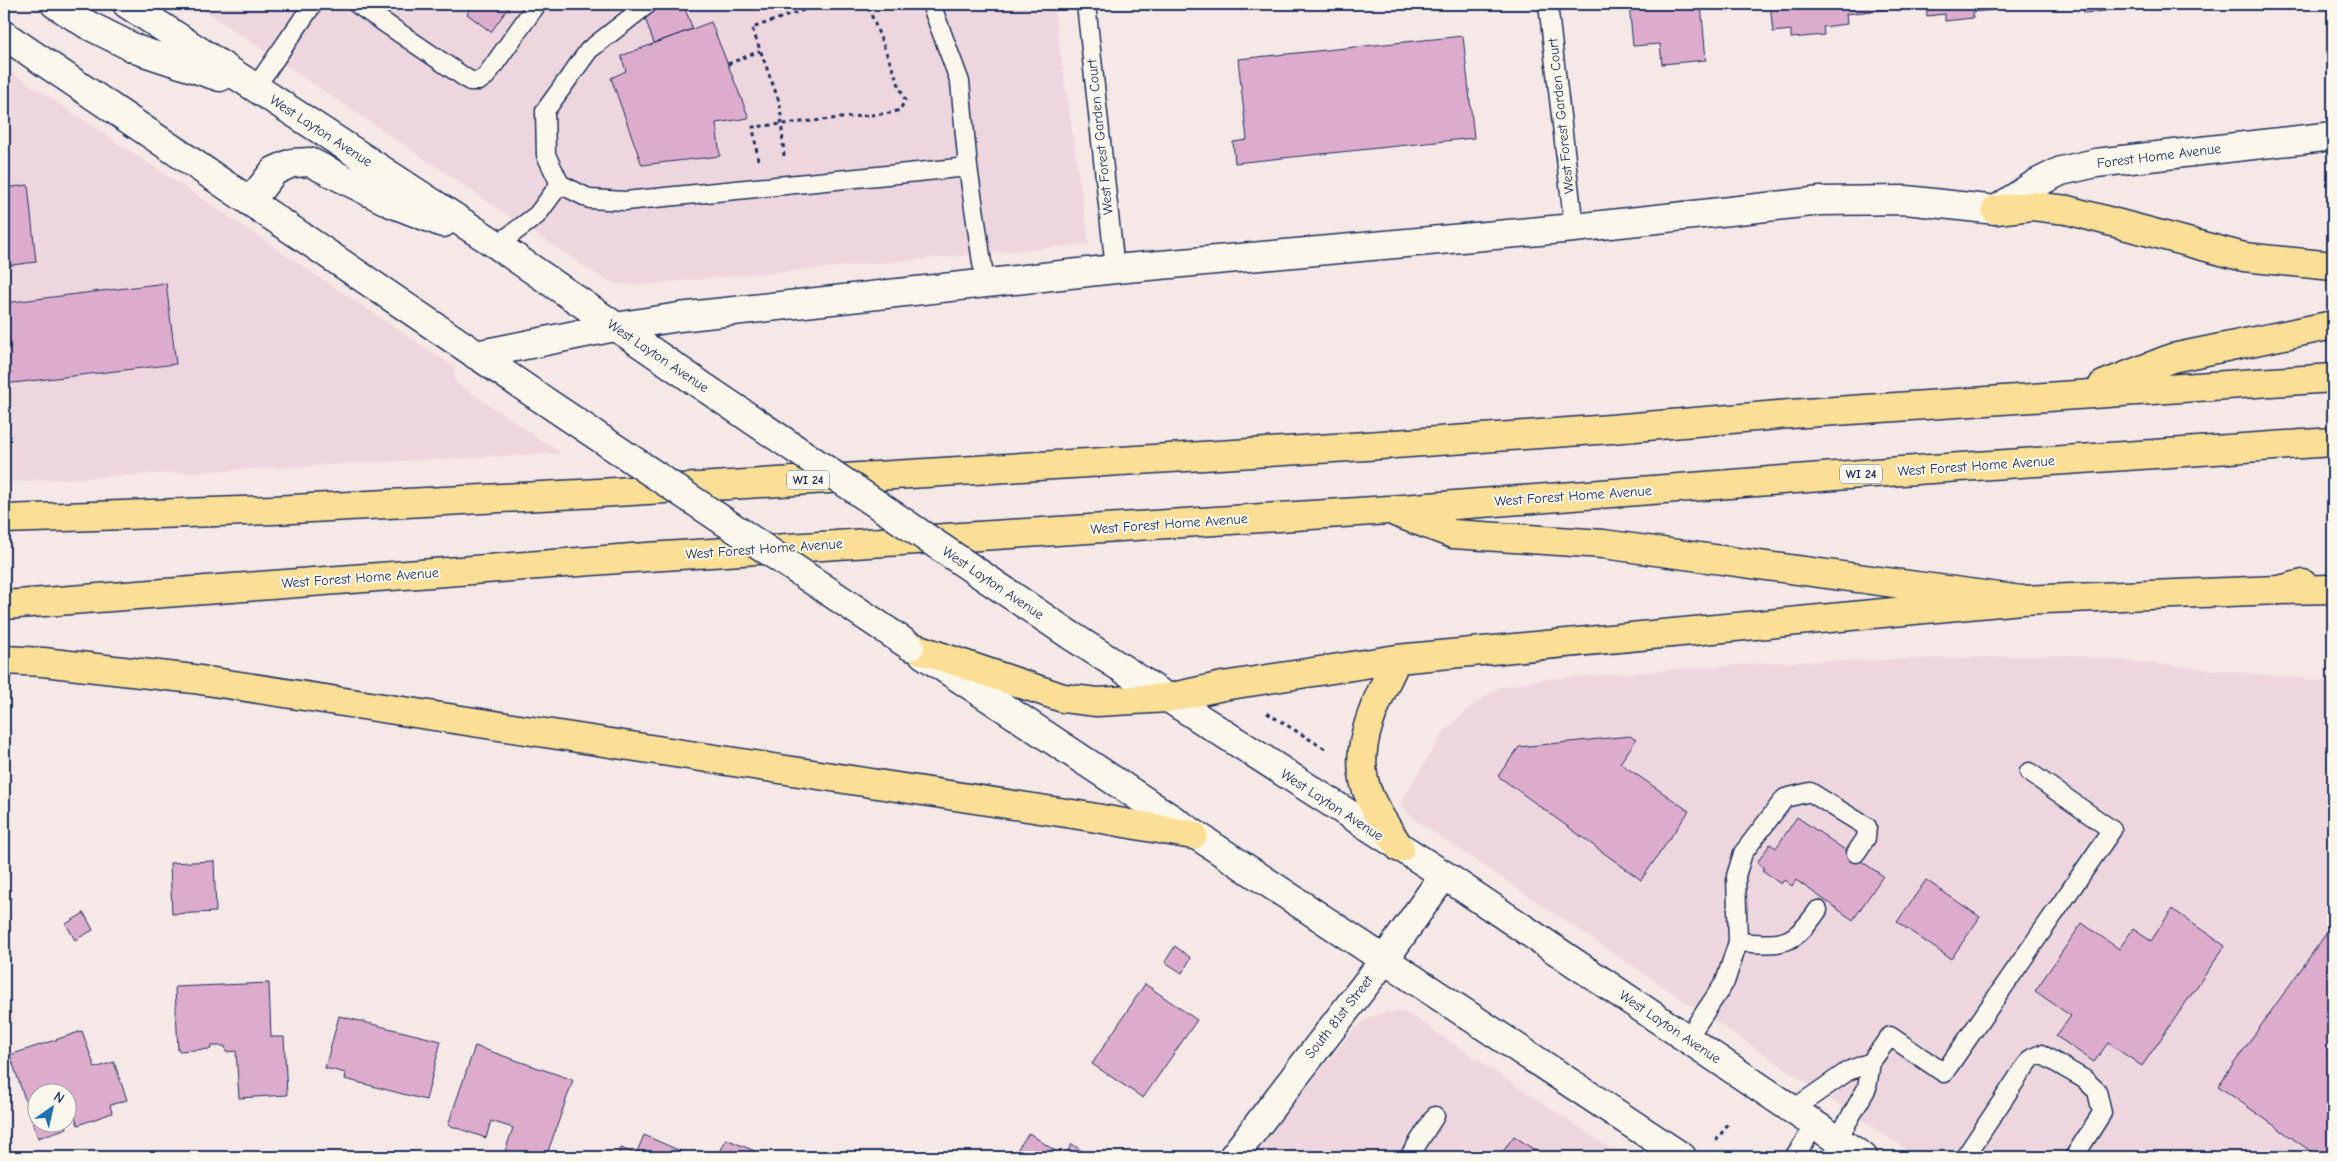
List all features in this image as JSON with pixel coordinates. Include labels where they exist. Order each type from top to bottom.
[{"type":"main road","points":[[55,4],[88,25],[138,50],[255,88]]},
{"type":"main road","name":"West Layton Avenue","points":[[127,4],[498,245],[615,327],[1070,635],[1444,875],[1863,1157]]},
{"type":"main road","points":[[158,4],[206,56]]},
{"type":"main road","points":[[4,35],[910,646],[1682,1157]]},
{"type":"main road","name":"Forest Home Avenue","points":[[1996,210],[2037,183],[2061,171],[2096,163],[2333,136]]},
{"type":"main road","points":[[250,202],[274,171],[292,163],[310,162],[391,203],[498,245]]},
{"type":"main road","points":[[476,355],[615,327],[679,317],[1115,269],[1574,228],[1821,201],[1906,200],[1996,210],[2032,206],[2067,210],[2244,257],[2333,266]]},
{"type":"main road","points":[[2081,394],[2172,358],[2333,325]]},
{"type":"main road","name":"WI 24","points":[[4,519],[273,510],[599,493],[1591,430],[2081,394],[2333,378]]},
{"type":"main road","name":"West Forest Home Avenue","points":[[4,605],[632,558],[1389,510],[1901,471],[2333,442]]},
{"type":"main road","points":[[1389,510],[1453,534],[1602,544],[2021,600]]},
{"type":"main road","points":[[2279,590],[2333,577]]},
{"type":"main road","points":[[910,646],[1063,698],[1097,702],[1168,698],[1223,686],[1397,659],[2021,600],[2333,589]]},
{"type":"main road","points":[[1397,659],[1373,709],[1363,753],[1362,773],[1370,798],[1400,848]]},
{"type":"main road","points":[[4,660],[43,662],[194,679],[1079,815],[1193,835]]},
{"type":"main road","name":"South 81st Street","points":[[1234,1157],[1352,1000],[1385,960],[1444,875]]},
{"type":"lane","points":[[255,88],[313,4]]},
{"type":"lane","points":[[356,4],[470,81],[479,81],[486,76],[537,4]]},
{"type":"lane","points":[[648,4],[589,50],[545,111],[546,155],[560,184],[590,198],[625,201],[968,167]]},
{"type":"lane","points":[[931,4],[960,82],[968,167],[984,283]]},
{"type":"lane","name":"West Forest Garden Court","points":[[1086,4],[1115,269]]},
{"type":"lane","name":"West Forest Garden Court","points":[[1548,4],[1574,228]]},
{"type":"lane","points":[[498,245],[537,215],[560,184]]},
{"type":"lane","points":[[1794,1157],[1826,1133],[1867,1088],[1871,1062],[1890,1036],[1944,1073],[2112,830],[2029,772]]},
{"type":"lane","points":[[1687,1038],[1725,982],[1738,942],[1736,876],[1744,853],[1785,798],[1810,792],[1867,827],[1866,838],[1856,853]]},
{"type":"lane","points":[[1738,942],[1779,944],[1798,934],[1818,910]]},
{"type":"lane","points":[[1965,1157],[2022,1071],[2032,1058],[2041,1054],[2084,1079],[2097,1091],[2102,1113],[2074,1157]]},
{"type":"lane","points":[[1792,1110],[1848,1071],[1871,1062]]},
{"type":"lane","points":[[1409,1157],[1435,1116]]},
{"type":"path","points":[[782,125],[780,104],[752,28],[821,4]]},
{"type":"path","points":[[749,161],[758,160],[753,127],[890,113],[900,110],[905,100],[868,4]]},
{"type":"path","points":[[728,64],[760,51]]},
{"type":"path","points":[[1264,712],[1327,750]]},
{"type":"path","points":[[1716,1141],[1728,1124]]},
{"type":"shaded area","points":[[195,4],[1053,4],[1089,244],[636,285],[614,283],[597,275]]},
{"type":"shaded area","points":[[4,67],[454,367],[455,382],[561,453],[4,482]]},
{"type":"shaded area","points":[[2069,655],[2333,682],[2333,1157],[1917,1157],[1414,819],[1400,804],[1442,734],[1467,710],[1498,688],[1545,679],[1782,662]]},
{"type":"shaded area","points":[[1387,1012],[1402,1012],[1415,1018],[1623,1157],[1243,1157],[1308,1086],[1353,1030],[1370,1017]]},
{"type":"building","points":[[468,4],[511,4],[491,32],[467,14],[472,6]]},
{"type":"building","points":[[640,4],[683,4],[693,29],[654,43]]},
{"type":"building","points":[[1629,4],[1701,4],[1706,60],[1662,64],[1660,44],[1633,46]]},
{"type":"building","points":[[1770,4],[1889,4],[1889,9],[1846,14],[1847,24],[1823,27],[1824,35],[1791,38],[1791,30],[1773,32]]},
{"type":"building","points":[[1926,4],[1994,4],[1995,10],[1973,12],[1973,18],[1945,21],[1945,14],[1927,16]]},
{"type":"building","points":[[2083,4],[2105,4],[2106,11],[2084,13]]},
{"type":"building","points":[[711,22],[749,118],[716,123],[720,156],[642,165],[611,78],[626,71],[621,56]]},
{"type":"building","points":[[1463,36],[1474,138],[1235,163],[1233,142],[1247,140],[1238,59]]},
{"type":"building","points":[[28,185],[36,262],[4,266],[4,188]]},
{"type":"building","points":[[166,283],[176,364],[4,384],[4,303]]},
{"type":"building","points":[[1630,736],[1636,740],[1620,763],[1689,811],[1641,880],[1498,776],[1519,747]]},
{"type":"building","points":[[1797,817],[1883,876],[1853,920],[1796,880],[1792,886],[1784,880],[1781,884],[1762,871],[1764,868],[1757,863],[1770,844],[1776,848]]},
{"type":"building","points":[[214,861],[216,912],[172,914],[170,863]]},
{"type":"building","points":[[1926,880],[1980,917],[1951,959],[1897,922]]},
{"type":"building","points":[[2172,909],[2225,946],[2142,1066],[2108,1043],[2094,1062],[2056,1036],[2071,1016],[2035,991],[2082,923],[2119,949],[2133,929],[2151,941]]},
{"type":"building","points":[[84,913],[93,930],[75,940],[66,924]]},
{"type":"building","points":[[2333,924],[2333,1157],[2319,1157],[2218,1086]]},
{"type":"building","points":[[1175,946],[1191,958],[1182,973],[1165,962]]},
{"type":"building","points":[[269,983],[271,1037],[284,1037],[287,1095],[239,1098],[236,1051],[226,1052],[225,1046],[211,1046],[211,1049],[178,1051],[175,987]]},
{"type":"building","points":[[1145,984],[1197,1020],[1143,1098],[1092,1064]]},
{"type":"building","points":[[339,1016],[441,1041],[426,1100],[345,1079],[346,1073],[325,1068]]},
{"type":"building","points":[[82,1031],[95,1068],[114,1062],[127,1100],[110,1105],[112,1113],[78,1125],[78,1084],[28,1084],[28,1108],[10,1055]]},
{"type":"building","points":[[475,1046],[573,1080],[546,1157],[503,1157],[513,1128],[491,1121],[486,1138],[448,1125]]},
{"type":"building","points":[[1029,1133],[1064,1157],[1012,1157]]},
{"type":"building","points":[[37,1134],[50,1134],[38,1138]]},
{"type":"building","points":[[644,1135],[694,1157],[617,1157],[621,1148],[636,1154]]},
{"type":"building","points":[[1514,1136],[1545,1157],[1499,1157]]},
{"type":"building","points":[[726,1139],[762,1154],[760,1157],[718,1157]]},
{"type":"building","points":[[1072,1144],[1091,1157],[1064,1157]]}]
